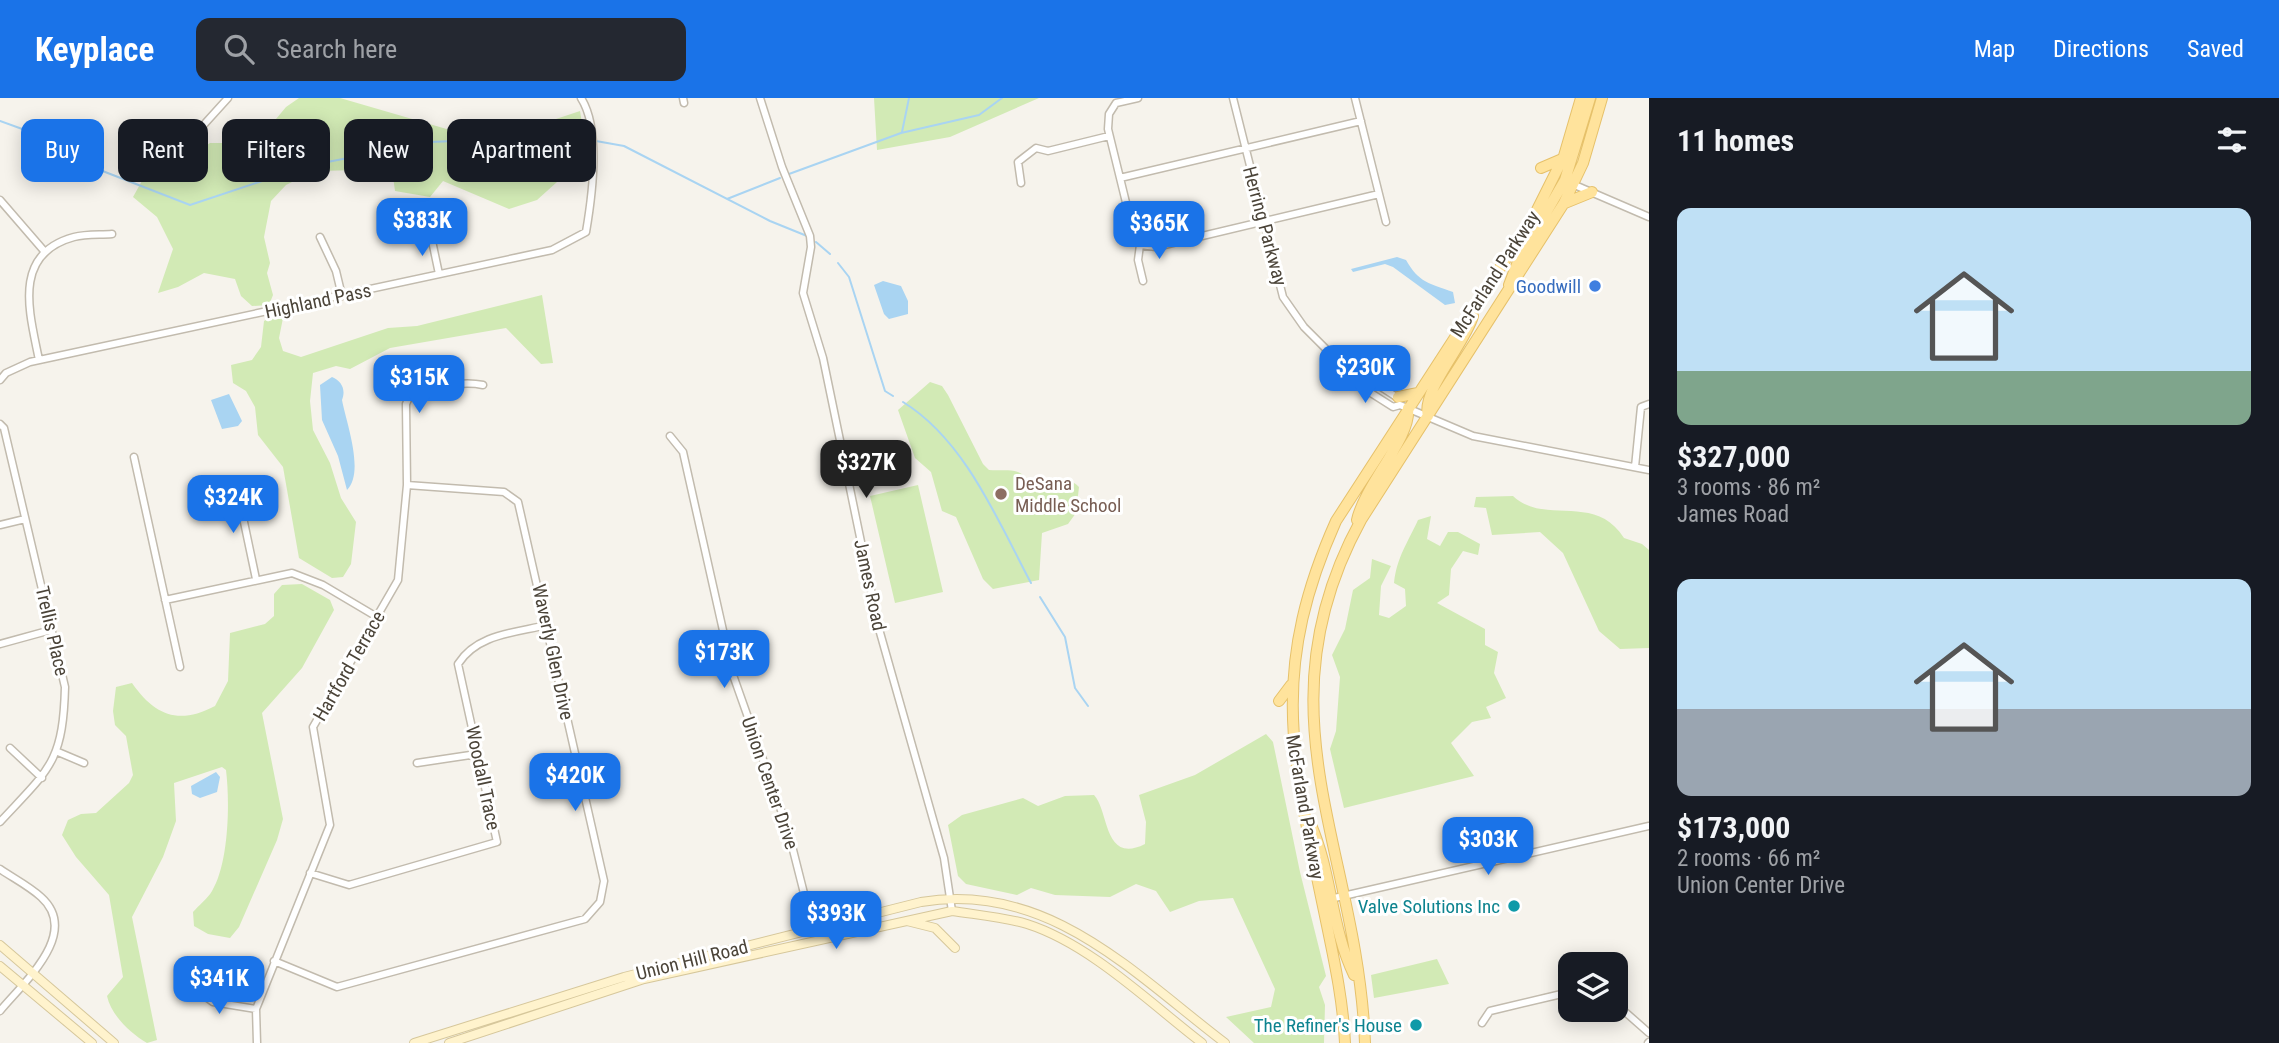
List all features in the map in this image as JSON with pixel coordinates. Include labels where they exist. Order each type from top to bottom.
[{"type":"main road","name":"McFarland Parkway","points":[[1365,1043],[1359,985],[1332,899],[1318,841],[1303,809],[1293,747],[1292,684],[1301,618],[1316,567],[1343,508],[1402,403],[1418,393],[1535,214],[1563,158],[1581,98]]},
{"type":"main road","points":[[1506,296],[1519,259],[1568,182],[1590,98]]},
{"type":"main road","name":"McFarland Parkway","points":[[1345,1043],[1316,765],[1312,699],[1315,659],[1325,608],[1355,530],[1564,203],[1568,182],[1602,98]]},
{"type":"main road","points":[[1541,168],[1563,158]]},
{"type":"main road","points":[[1564,203],[1592,192]]},
{"type":"main road","points":[[1428,416],[1426,402],[1471,324],[1475,305]]},
{"type":"main road","points":[[1355,530],[1365,494],[1409,423],[1402,403]]},
{"type":"main road","points":[[1279,701],[1292,684]]},
{"type":"street","points":[[208,120],[228,98]]},
{"type":"street","name":"Highland Pass","points":[[0,380],[6,373],[39,360],[552,250],[586,232],[592,197],[590,126],[581,98]]},
{"type":"street","name":"James Road","points":[[760,98],[782,167],[810,236],[811,247],[803,293],[823,358],[879,629],[944,858],[953,911]]},
{"type":"street","points":[[1138,98],[1116,103],[1109,114],[1110,136],[1132,227],[1140,245],[1138,260],[1143,281]]},
{"type":"street","name":"Herring Parkway","points":[[1233,98],[1283,297],[1304,327],[1349,372],[1358,372],[1402,403],[1473,436],[1649,470]]},
{"type":"street","points":[[1355,98],[1386,222]]},
{"type":"street","points":[[1120,178],[1361,121]]},
{"type":"street","points":[[1021,183],[1018,162],[1036,148],[1048,150],[1110,136]]},
{"type":"street","points":[[1568,182],[1649,217]]},
{"type":"street","points":[[1140,245],[1156,247],[1379,194]]},
{"type":"street","points":[[0,200],[45,252]]},
{"type":"street","points":[[39,360],[27,300],[30,276],[45,252],[74,237],[112,234]]},
{"type":"street","points":[[431,236],[439,274]]},
{"type":"street","points":[[320,237],[337,271],[342,296]]},
{"type":"street","name":"Hartford Terrace","points":[[257,1043],[256,1009],[330,825],[313,727],[398,580],[407,485],[408,397],[470,382],[483,384]]},
{"type":"street","points":[[1635,467],[1641,407],[1649,404]]},
{"type":"street","name":"Trellis Place","points":[[0,424],[65,687],[64,719],[58,752],[42,778],[0,822]]},
{"type":"street","name":"Union Center Drive","points":[[670,436],[683,452],[733,675],[788,830],[813,929]]},
{"type":"street","points":[[134,457],[180,667]]},
{"type":"street","points":[[236,484],[256,579]]},
{"type":"street","name":"Waverly Glen Drive","points":[[274,961],[337,987],[585,919],[600,902],[604,881],[518,502],[504,492],[407,485]]},
{"type":"street","points":[[0,525],[25,519]]},
{"type":"street","points":[[165,600],[292,573],[323,585],[377,617]]},
{"type":"street","name":"Woodall Trace","points":[[310,873],[349,885],[497,842],[457,664],[468,648],[484,640],[547,625]]},
{"type":"street","points":[[0,644],[51,630]]},
{"type":"street","points":[[10,748],[42,778]]},
{"type":"street","points":[[58,752],[85,763]]},
{"type":"street","points":[[417,763],[477,754]]},
{"type":"street","points":[[1332,899],[1649,826]]},
{"type":"street","points":[[0,869],[41,896],[51,908],[56,926],[51,947],[0,1011]]},
{"type":"street","name":"Union Hill Road","points":[[414,1043],[624,977],[813,929],[951,898],[1007,904],[1075,929],[1225,1043]]},
{"type":"street","name":"Union Hill Road","points":[[449,1043],[615,991],[636,981],[953,911],[1019,922],[1067,941],[1202,1043]]},
{"type":"street","points":[[904,920],[935,929],[956,948]]},
{"type":"street","points":[[0,945],[114,1043]]},
{"type":"street","points":[[0,966],[92,1043]]},
{"type":"street","points":[[195,989],[213,1002],[256,1009]]},
{"type":"street","points":[[1482,1023],[1490,1011],[1558,995]]},
{"type":"street","points":[[1628,1014],[1649,1033]]},
{"type":"green space","points":[[299,98],[340,98],[412,119],[344,119],[344,170],[330,171],[330,119],[276,119],[286,107]]},
{"type":"green space","points":[[874,98],[1039,98],[950,137],[877,150]]},
{"type":"green space","points":[[580,111],[581,119],[556,119]]},
{"type":"green space","points":[[433,125],[447,129],[447,182],[557,182],[537,200],[509,209],[443,181],[430,197],[395,191],[394,182],[433,182]]},
{"type":"green space","points":[[210,143],[222,143],[222,182],[292,182],[271,201],[264,237],[270,263],[267,273],[273,295],[269,305],[252,306],[241,296],[235,279],[204,273],[178,287],[158,293],[173,249],[157,217],[133,197],[141,182],[208,182]]},
{"type":"green space","points":[[542,295],[553,363],[541,364],[506,328],[390,348],[350,369],[336,366],[313,373],[310,401],[313,430],[330,463],[341,498],[356,522],[351,564],[343,577],[332,578],[299,558],[283,467],[258,435],[255,407],[246,391],[233,383],[231,365],[252,360],[261,347],[264,321],[273,315],[283,318],[279,338],[283,351],[301,357],[388,328],[417,326]]},
{"type":"green space","points":[[930,382],[942,386],[983,464],[989,470],[1018,472],[1037,484],[1043,485],[1062,479],[1079,487],[1076,513],[1068,524],[1042,533],[1039,580],[993,589],[983,579],[956,517],[942,511],[931,472],[915,458],[898,410]]},
{"type":"green space","points":[[918,485],[943,592],[895,603],[870,496]]},
{"type":"green space","points":[[1513,496],[1526,505],[1540,509],[1585,512],[1599,516],[1612,524],[1624,538],[1642,544],[1649,550],[1649,648],[1620,649],[1599,631],[1563,553],[1540,532],[1492,535],[1486,508],[1474,507],[1476,497]]},
{"type":"green space","points":[[1431,516],[1427,539],[1440,546],[1448,532],[1458,532],[1480,544],[1478,555],[1463,551],[1451,569],[1449,595],[1437,603],[1485,629],[1485,645],[1498,652],[1494,673],[1506,698],[1486,707],[1491,718],[1472,722],[1451,743],[1474,776],[1344,808],[1330,749],[1336,731],[1340,677],[1332,655],[1345,629],[1353,590],[1370,578],[1372,559],[1391,566],[1381,586],[1379,615],[1389,618],[1406,606],[1405,589],[1394,583],[1397,566],[1418,520]]},
{"type":"green space","points":[[302,584],[330,600],[334,610],[302,668],[262,713],[283,819],[277,840],[239,927],[230,938],[208,934],[194,926],[193,912],[212,891],[222,865],[228,815],[226,770],[222,767],[174,783],[176,821],[163,857],[132,917],[157,1040],[147,1043],[122,1023],[107,996],[123,977],[109,895],[76,857],[62,835],[68,820],[81,814],[96,813],[129,783],[133,775],[126,736],[115,725],[113,711],[116,687],[132,683],[159,710],[179,716],[202,712],[215,706],[228,681],[230,633],[265,624],[274,616],[274,594],[282,585]]},
{"type":"green space","points":[[1266,734],[1273,742],[1300,872],[1326,976],[1319,987],[1325,1005],[1324,1043],[1254,1043],[1226,1017],[1271,1007],[1275,989],[1233,898],[1199,901],[1170,912],[1156,891],[1136,884],[1110,897],[1055,895],[1031,888],[1017,895],[966,884],[958,876],[948,825],[962,815],[1023,798],[1038,806],[1065,796],[1094,795],[1114,842],[1131,849],[1145,844],[1146,822],[1139,795],[1195,775]]},
{"type":"green space","points":[[1437,959],[1449,984],[1374,998],[1371,975]]},
{"type":"water","points":[[1397,257],[1406,260],[1425,281],[1453,292],[1455,303],[1445,305],[1385,264],[1353,272],[1351,269]]},
{"type":"water","points":[[883,281],[901,286],[908,301],[908,314],[889,319],[884,314],[874,285]]},
{"type":"water","points":[[332,377],[341,383],[343,389],[342,400],[353,446],[354,471],[347,490],[338,456],[322,420],[320,385]]},
{"type":"water","points":[[229,394],[242,421],[238,426],[222,429],[211,400]]},
{"type":"water","points":[[216,772],[220,777],[217,792],[200,798],[192,794],[191,786]]},
{"type":"waterway","points":[[902,132],[909,98]]},
{"type":"waterway","points":[[789,174],[901,133],[979,115],[1002,98]]},
{"type":"waterway","points":[[0,121],[25,130],[82,163],[190,205],[307,166],[430,142],[447,141]]},
{"type":"waterway","points":[[596,141],[624,146],[770,221],[807,236]]},
{"type":"waterway","points":[[727,199],[780,178]]},
{"type":"waterway","points":[[816,242],[830,254]]},
{"type":"waterway","points":[[838,263],[849,277],[885,391],[893,396]]},
{"type":"waterway","points":[[903,402],[925,418],[962,460],[978,484],[1031,583]]},
{"type":"waterway","points":[[1040,597],[1065,637],[1075,688],[1088,706]]},
{"type":"place","name":"Goodwill","points":[[1595,286]]},
{"type":"place","name":"DeSana Middle School","points":[[1001,494]]},
{"type":"place","name":"Valve Solutions Inc","points":[[1514,906]]},
{"type":"place","name":"The Refiner's House","points":[[1416,1025]]}]
